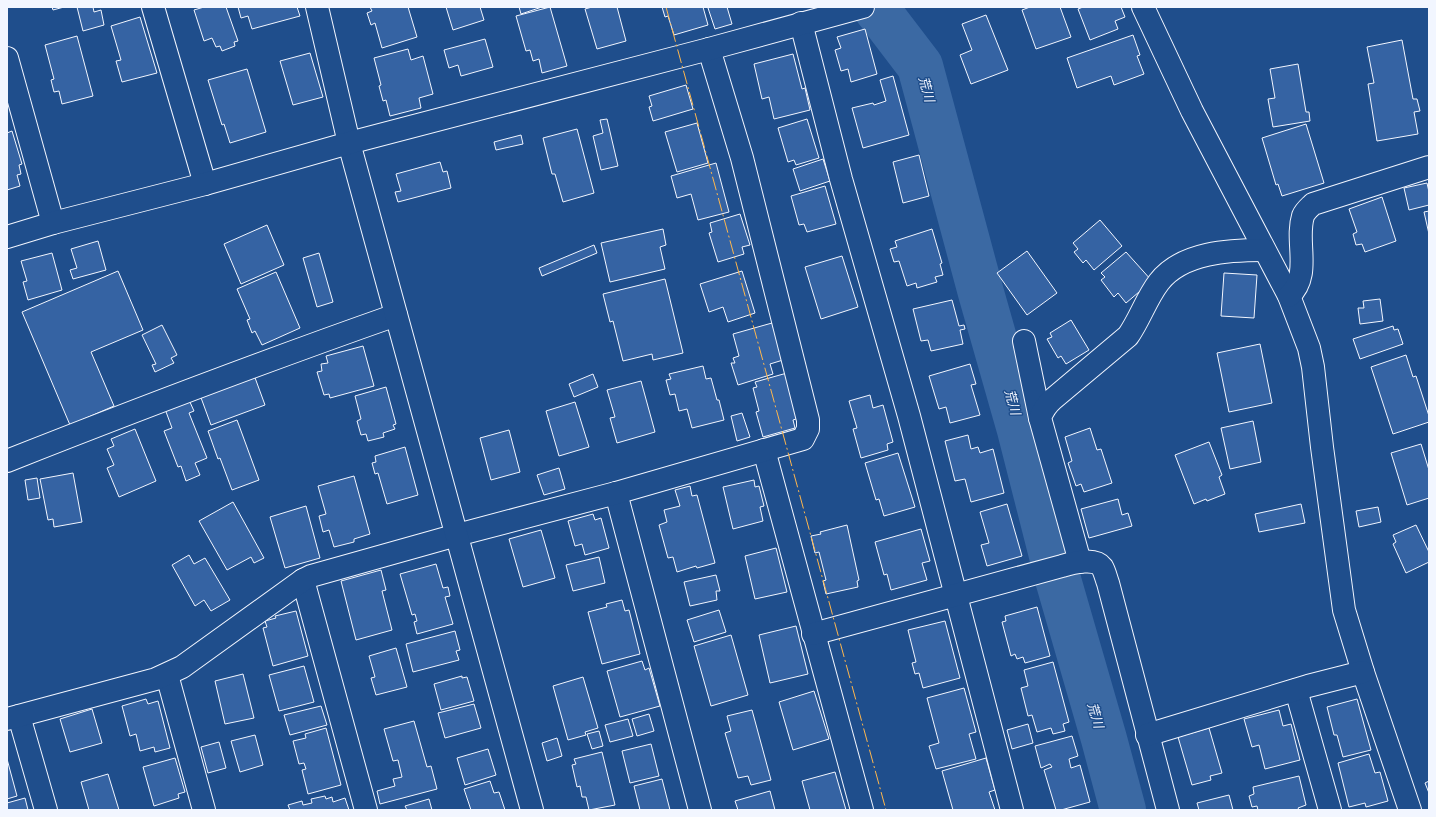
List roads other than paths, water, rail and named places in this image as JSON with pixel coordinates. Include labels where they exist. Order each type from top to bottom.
[{"type":"street","points":[[153,7],[204,184]]},
{"type":"street","points":[[317,7],[349,143],[532,810]]},
{"type":"street","points":[[7,237],[53,223],[204,184],[349,143],[709,49],[863,7]]},
{"type":"street","points":[[1143,7],[1192,111],[1289,296],[1309,348],[1313,367],[1344,610],[1363,672],[1410,810]]},
{"type":"street","points":[[801,23],[841,180],[909,416],[1012,810]]},
{"type":"street","points":[[46,810],[13,718],[167,675],[182,667],[303,580],[311,576],[457,535],[616,493],[803,439],[808,429],[808,420],[742,158],[709,49]]},
{"type":"street","points":[[7,58],[53,223]]},
{"type":"street","points":[[1289,296],[1294,292],[1299,283],[1301,273],[1302,220],[1306,210],[1313,204],[1429,167]]},
{"type":"street","points":[[1040,418],[1046,405],[1128,336],[1137,324],[1153,291],[1159,282],[1170,272],[1188,260],[1207,255],[1264,250]]},
{"type":"street","points":[[7,461],[136,410],[396,315]]},
{"type":"street","points":[[1024,341],[1040,418],[1080,562]]},
{"type":"street","points":[[764,450],[862,810]]},
{"type":"street","points":[[616,493],[700,810]]},
{"type":"street","points":[[814,634],[955,594],[1062,566],[1080,562],[1096,563],[1102,566],[1108,583],[1168,810]]},
{"type":"street","points":[[303,580],[366,810]]},
{"type":"street","points":[[1148,735],[1296,690],[1363,672]]},
{"type":"street","points":[[167,675],[204,810]]},
{"type":"street","points":[[1296,690],[1330,810]]},
{"type":"waterway","name":"荒川","points":[[875,7],[920,66],[981,293],[1020,430],[1059,583],[1123,810]]}]
